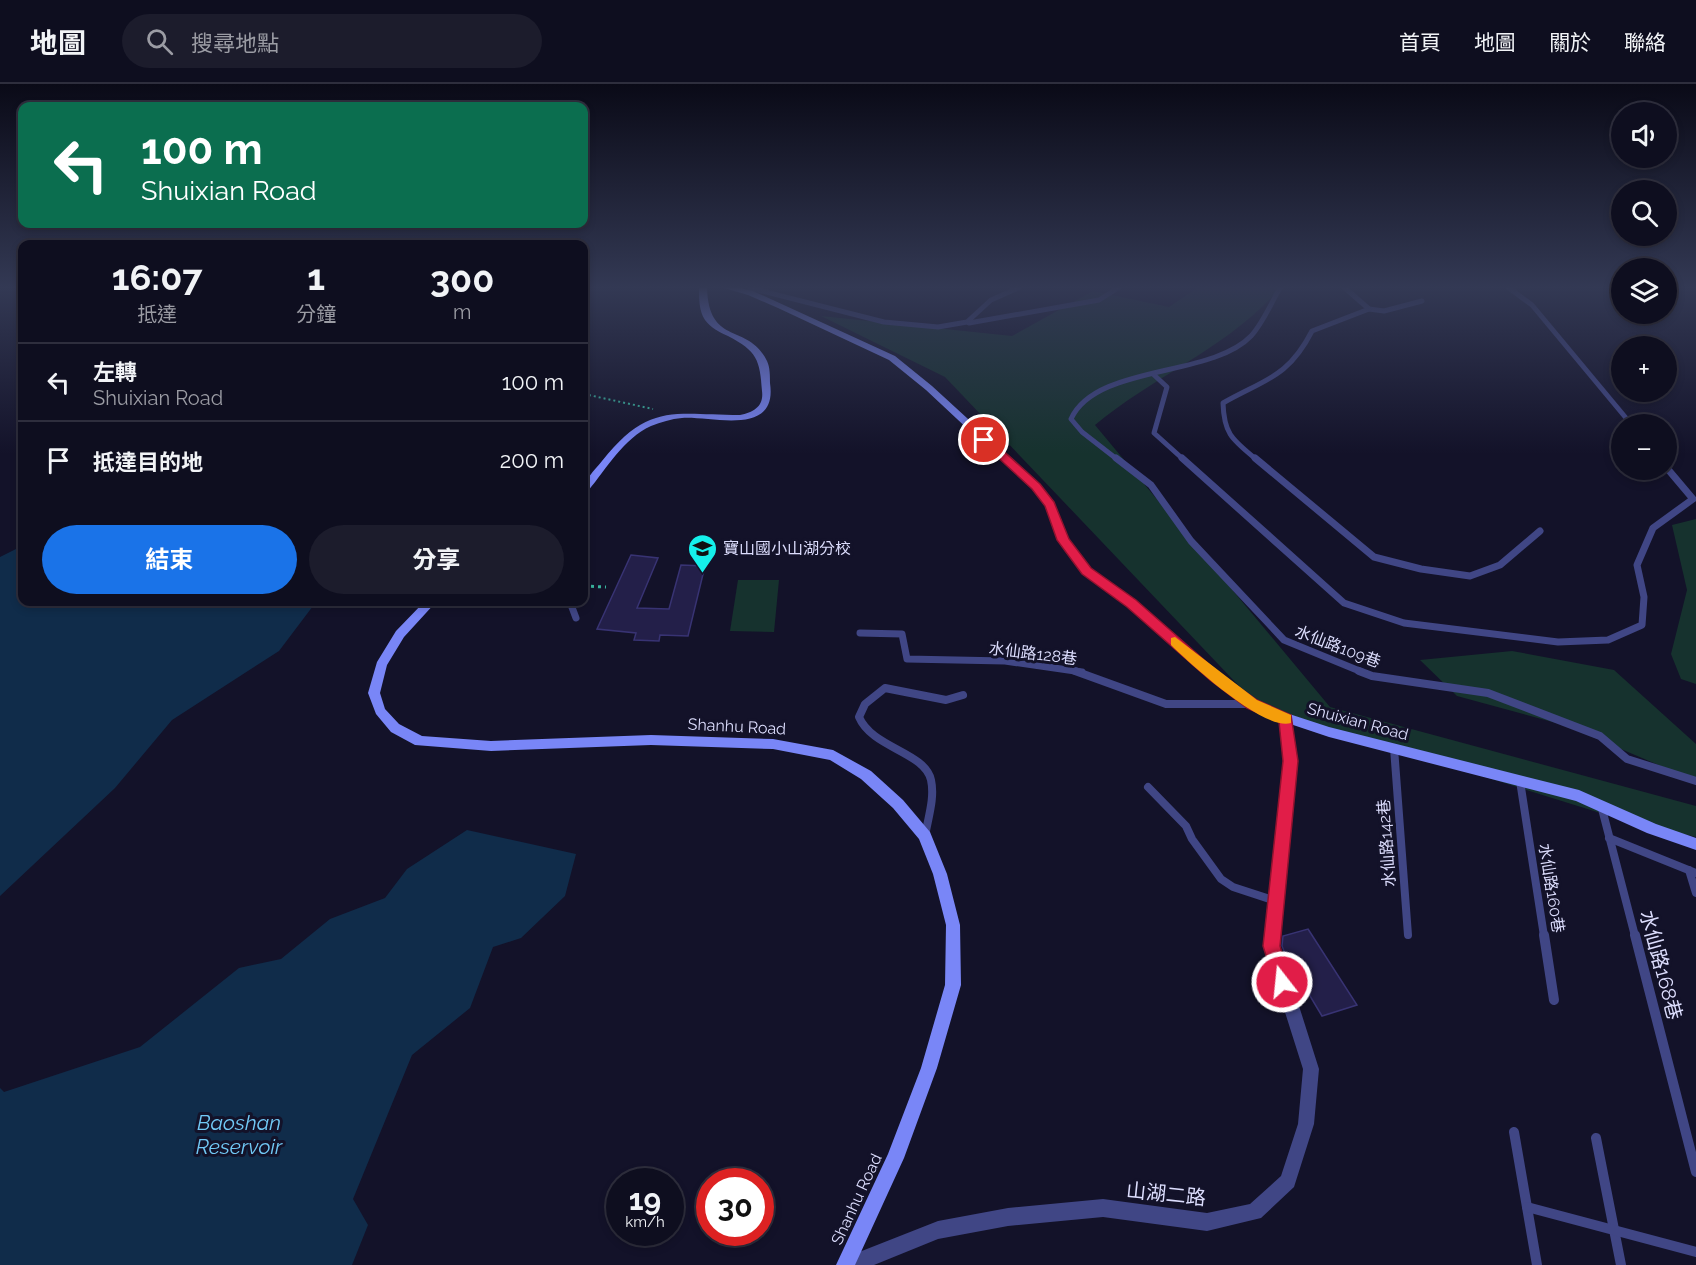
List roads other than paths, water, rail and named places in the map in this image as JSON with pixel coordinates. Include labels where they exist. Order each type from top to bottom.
[{"type":"street","points":[[588,484],[627,437],[643,426],[684,415],[741,418],[760,412],[766,405],[768,391],[763,361],[745,343]]},
{"type":"street","name":"Shuixian Road","points":[[860,343],[892,358],[929,387],[1036,487],[1050,505],[1063,540],[1086,571],[1131,603],[1201,666],[1252,704],[1286,719],[1579,796],[1652,829],[1696,844]]},
{"type":"street","name":"Shanhu Road","points":[[426,606],[400,634],[381,665],[374,693],[380,711],[394,728],[420,741],[491,746],[651,740],[773,744],[833,755],[866,775],[898,804],[925,836],[940,874],[953,925],[953,985],[929,1068],[895,1158],[845,1265]]},
{"type":"street","name":"山湖二路","points":[[850,1265],[938,1230],[1008,1217],[1103,1208],[1207,1222],[1256,1212],[1288,1181],[1306,1124],[1311,1069],[1272,946],[1291,761],[1286,719]]},
{"type":"lane","name":"水仙路109巷","points":[[1240,343],[1222,354],[1107,387],[1077,406],[1071,419],[1082,432],[1150,485],[1191,541],[1284,640],[1372,676],[1488,693],[1600,736],[1627,759],[1696,781]]},
{"type":"lane","points":[[1306,343],[1301,355],[1274,380],[1241,392],[1223,403],[1224,426],[1237,443],[1374,557],[1421,569],[1470,576],[1500,565],[1540,531]]},
{"type":"lane","points":[[1564,343],[1623,414]]},
{"type":"lane","points":[[1153,374],[1167,387],[1154,433],[1344,603],[1404,623],[1558,642],[1608,640],[1642,625],[1644,597],[1637,565],[1653,528],[1694,499],[1677,480]]},
{"type":"lane","points":[[572,606],[576,618]]},
{"type":"lane","name":"水仙路128巷","points":[[860,633],[902,634],[908,659],[1005,661],[1079,671],[1166,704],[1252,704]]},
{"type":"lane","points":[[925,836],[932,786],[930,775],[919,763],[873,739],[861,720],[862,709],[873,696],[885,688],[946,700],[963,695]]},
{"type":"lane","name":"水仙路142巷","points":[[1394,748],[1408,935]]},
{"type":"lane","name":"水仙路160巷","points":[[1520,781],[1554,1000]]},
{"type":"lane","points":[[1149,787],[1186,826],[1192,839],[1221,879],[1233,887],[1276,901]]},
{"type":"lane","name":"水仙路168巷","points":[[1601,805],[1696,1172]]},
{"type":"lane","points":[[1609,838],[1692,872],[1696,893]]},
{"type":"lane","points":[[1514,1132],[1537,1265]]},
{"type":"lane","points":[[1596,1138],[1621,1265]]},
{"type":"lane","points":[[1527,1207],[1696,1252]]},
{"type":"water","points":[[18,548],[18,606],[313,606],[279,651],[172,720],[115,788],[0,896],[0,557]]},
{"type":"water","name":"Baoshan Reservoir","points":[[467,830],[576,854],[565,896],[521,938],[493,947],[470,1008],[412,1055],[353,1199],[368,1225],[352,1265],[0,1265],[0,1088],[4,1092],[140,1047],[239,968],[281,959],[330,919],[385,898],[407,869]]},
{"type":"place","name":"寶山國小山湖分校","points":[[702,574]]}]
